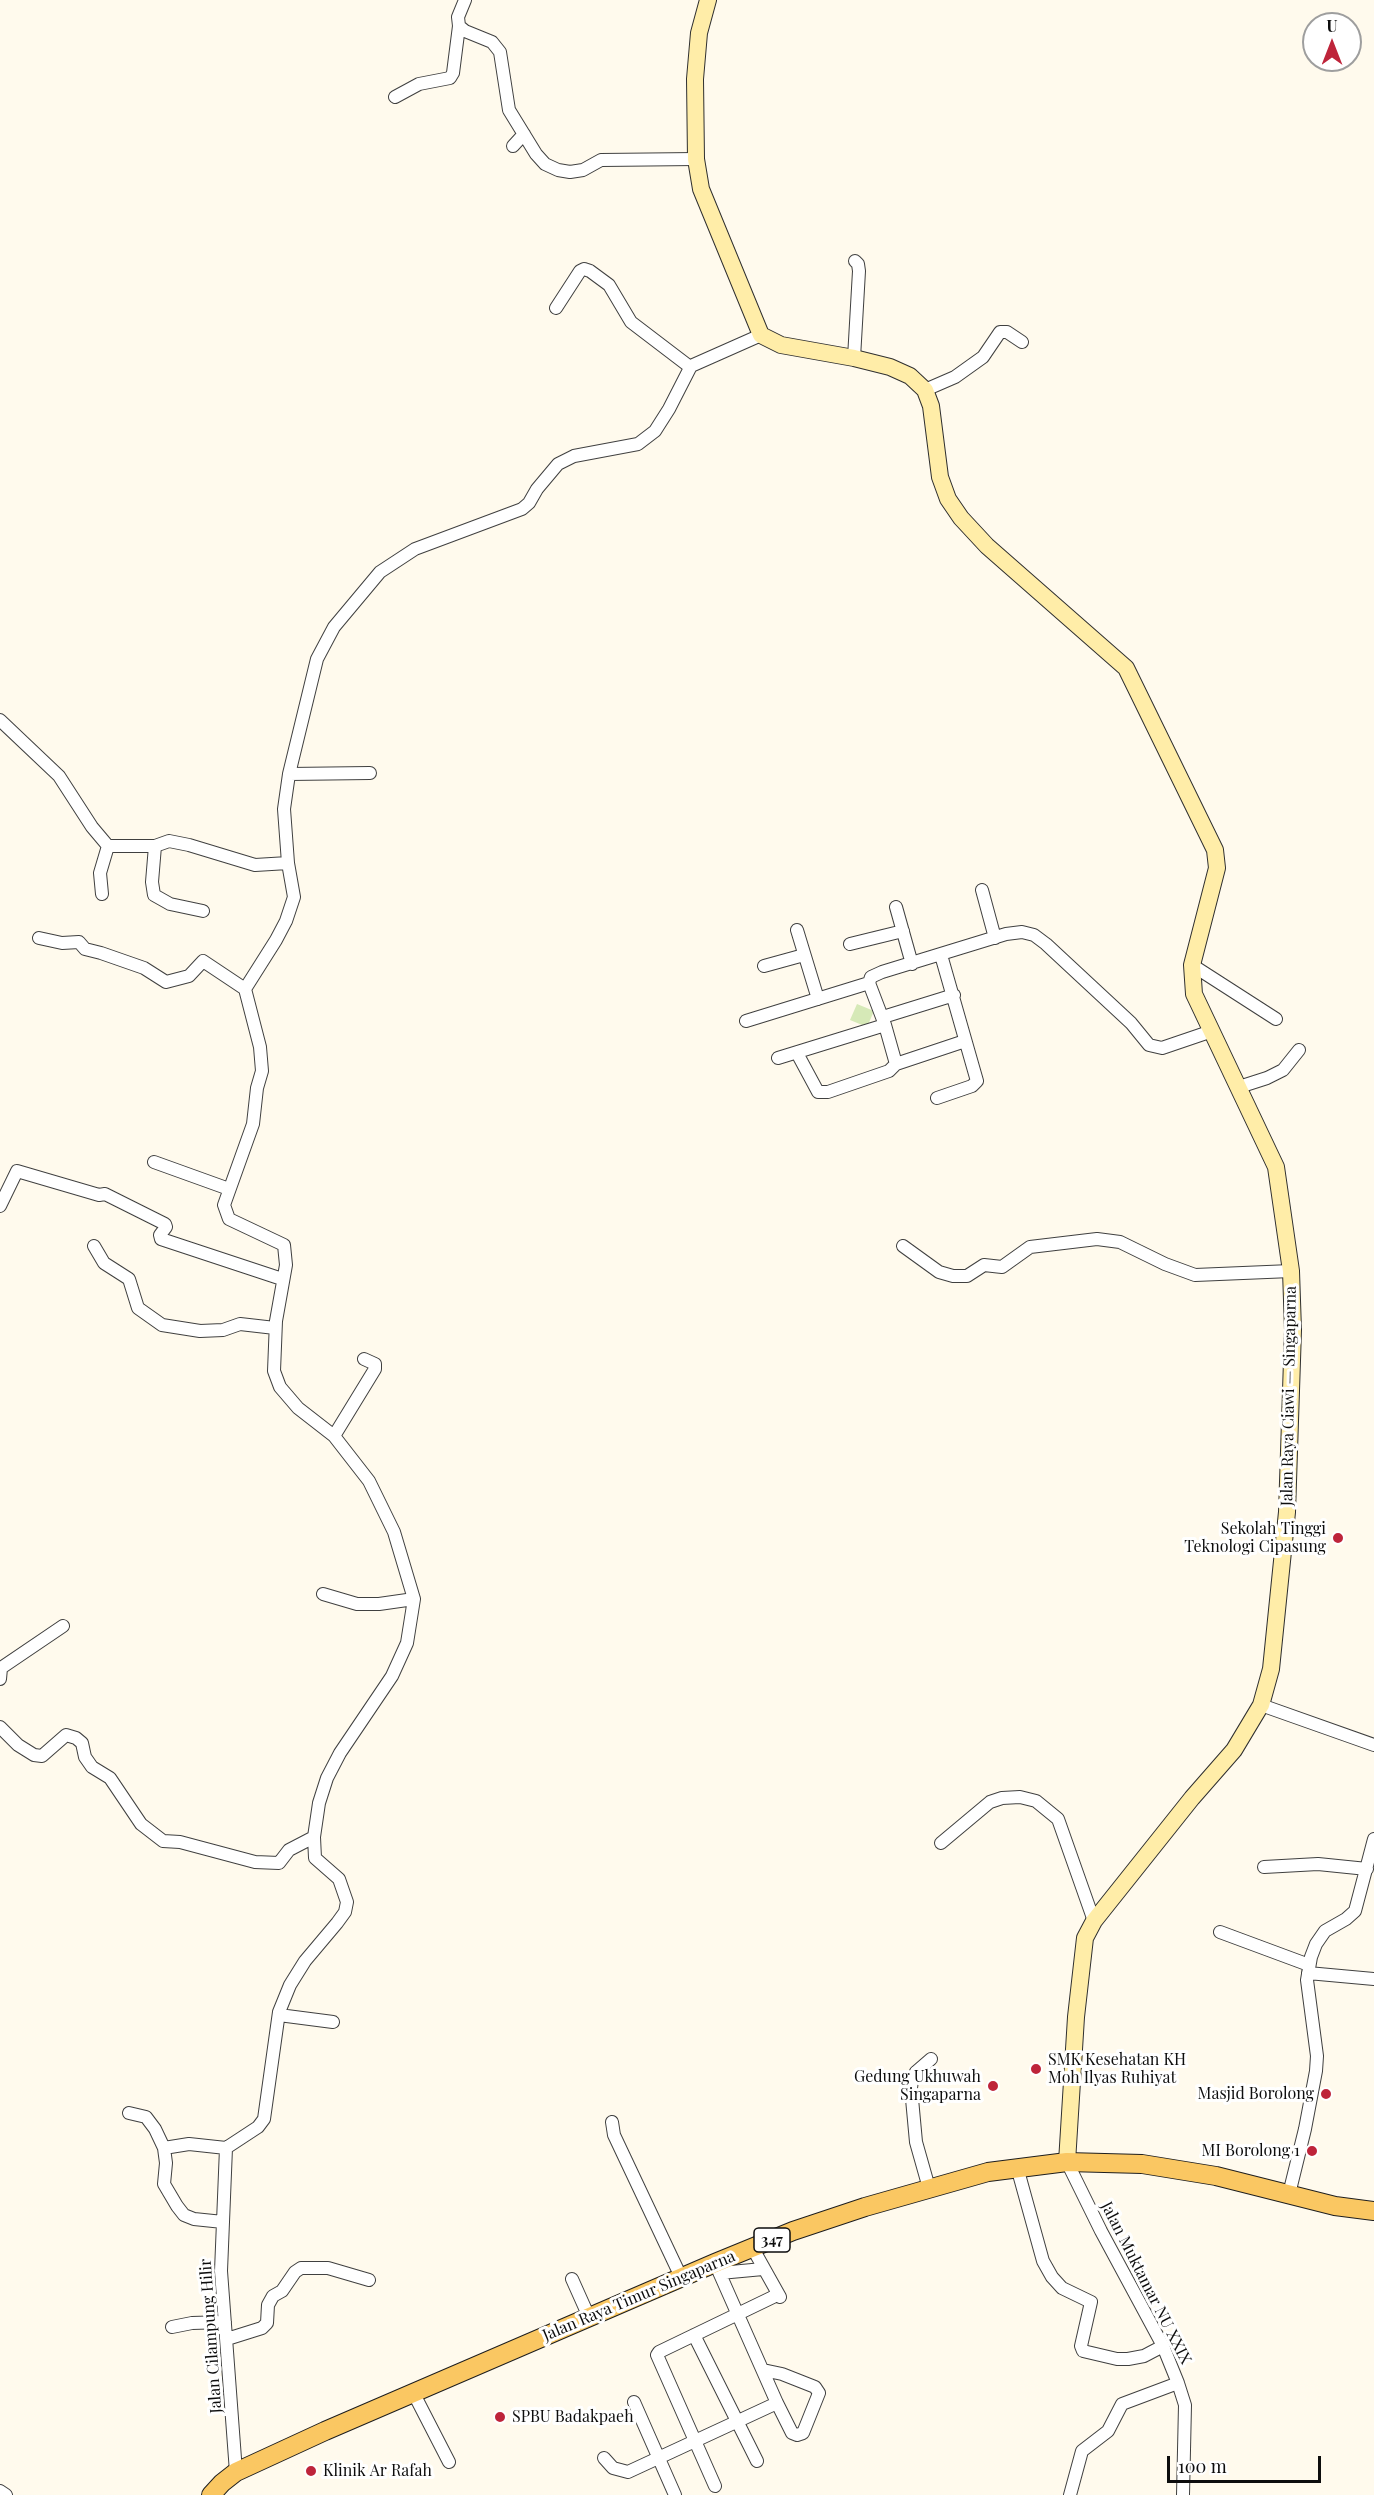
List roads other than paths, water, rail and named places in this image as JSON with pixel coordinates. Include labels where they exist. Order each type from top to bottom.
[{"type":"main road","points":[[708,0],[699,33],[695,79],[696,159],[701,189],[761,335],[782,345],[890,366],[910,376],[925,390]]},
{"type":"main road","name":"Jalan Raya Ciawi — Singaparna","points":[[925,390],[931,406],[940,477],[948,499],[987,546],[1126,668],[1215,850],[1217,868],[1192,965],[1194,994],[1276,1167],[1291,1271],[1293,1330],[1287,1512],[1271,1669],[1261,1705],[1233,1750],[1094,1921],[1083,1947],[1067,2162]]},
{"type":"main road","name":"Jalan Raya Timur Singaparna","points":[[211,2495],[222,2482],[236,2472],[325,2431],[681,2277],[718,2268],[753,2247],[804,2228],[929,2188],[1017,2167],[1067,2162],[1142,2164],[1216,2176],[1335,2206],[1374,2211]]},
{"type":"street","points":[[395,97],[419,84],[450,78],[453,73],[458,24],[465,0]]},
{"type":"street","points":[[449,38],[458,24]]},
{"type":"street","points":[[458,24],[465,31],[492,42],[500,51],[509,110],[536,154],[545,164],[570,172],[583,170],[601,160],[696,159]]},
{"type":"street","points":[[513,146],[524,134]]},
{"type":"street","points":[[855,261],[859,271],[855,358]]},
{"type":"street","points":[[556,308],[580,271],[584,269],[590,271],[609,285],[631,322],[690,367]]},
{"type":"street","points":[[925,390],[956,377],[983,357],[1000,332],[1007,332],[1022,342]]},
{"type":"street","points":[[244,989],[286,921],[294,897],[288,863],[284,809],[289,774],[317,659],[334,627],[380,572],[415,549],[522,509],[558,464],[574,456],[638,444],[655,431],[690,367],[761,335]]},
{"type":"street","points":[[0,720],[59,776],[92,827],[108,846],[155,846],[169,842],[189,845],[255,865],[288,863]]},
{"type":"street","points":[[289,774],[370,773]]},
{"type":"street","points":[[102,894],[100,873],[108,846]]},
{"type":"street","points":[[155,846],[152,882],[154,895],[171,904],[203,911]]},
{"type":"street","points":[[982,890],[995,938]]},
{"type":"street","points":[[896,907],[912,964]]},
{"type":"street","points":[[797,930],[818,999]]},
{"type":"street","points":[[850,944],[903,931]]},
{"type":"street","points":[[896,1064],[884,1021],[869,983],[871,977],[995,938],[1022,932],[1034,935],[1131,1023],[1149,1046],[1162,1048],[1212,1031]]},
{"type":"street","points":[[39,938],[62,943],[79,942],[85,949],[101,952],[144,968],[166,982],[189,976],[203,961],[244,989],[260,1047],[262,1071],[257,1088],[253,1124],[224,1205],[229,1219],[284,1245],[286,1265],[275,1328],[274,1371],[280,1387],[298,1408],[334,1436],[369,1481],[394,1532],[414,1599],[407,1643],[392,1676],[363,1716],[327,1778],[319,1803],[314,1837],[315,1858],[339,1879],[347,1902],[345,1911],[337,1923],[305,1961],[290,1985],[279,2015],[264,2119],[258,2127],[226,2148],[189,2145],[164,2148]]},
{"type":"street","points":[[764,966],[804,955]]},
{"type":"street","points":[[937,1098],[972,1086],[977,1082],[941,955]]},
{"type":"street","points":[[1192,965],[1276,1019]]},
{"type":"street","points":[[746,1021],[869,983]]},
{"type":"street","points":[[778,1058],[954,995]]},
{"type":"street","points":[[797,1053],[820,1093],[889,1071],[896,1064],[965,1041]]},
{"type":"street","points":[[1239,1088],[1283,1070],[1299,1050]]},
{"type":"street","points":[[154,1162],[229,1189]]},
{"type":"street","points":[[0,1206],[17,1171],[99,1195],[105,1194],[165,1224],[166,1227],[160,1235],[161,1239],[282,1279]]},
{"type":"street","points":[[903,1246],[939,1272],[953,1276],[967,1276],[984,1266],[1002,1267],[1030,1247],[1097,1239],[1120,1242],[1194,1275],[1291,1271]]},
{"type":"street","points":[[94,1246],[104,1263],[129,1279],[138,1308],[162,1325],[200,1331],[224,1330],[240,1324],[275,1328]]},
{"type":"street","points":[[334,1436],[375,1369],[375,1364],[364,1359]]},
{"type":"street","points":[[323,1594],[357,1604],[379,1604],[414,1599]]},
{"type":"street","points":[[0,1679],[1,1668],[63,1626]]},
{"type":"street","points":[[1261,1705],[1374,1744]]},
{"type":"street","points":[[0,1727],[18,1745],[34,1755],[42,1756],[66,1735],[76,1738],[82,1743],[85,1757],[92,1767],[110,1778],[141,1824],[163,1841],[180,1842],[255,1862],[279,1863],[289,1850],[314,1837]]},
{"type":"street","points":[[942,1843],[990,1802],[1009,1797],[1036,1801],[1058,1819],[1094,1921]]},
{"type":"street","points":[[1289,2194],[1305,2130],[1316,2071],[1317,2056],[1307,1980],[1309,1969],[1316,1944],[1325,1931],[1355,1911],[1374,1839]]},
{"type":"street","points":[[1264,1867],[1318,1864],[1367,1869]]},
{"type":"street","points":[[1220,1932],[1309,1969],[1374,1979]]},
{"type":"street","points":[[279,2015],[333,2022]]},
{"type":"street","points":[[929,2188],[916,2142],[911,2088],[916,2072],[931,2059]]},
{"type":"street","points":[[129,2113],[147,2117],[155,2129],[164,2148],[166,2163],[164,2184],[184,2215],[194,2219],[223,2222]]},
{"type":"street","points":[[612,2122],[617,2141],[681,2277]]},
{"type":"street","name":"Jalan Cilampung Hilir","points":[[226,2148],[221,2271],[236,2472]]},
{"type":"street","name":"Jalan Muktamar NU XXIX","points":[[1067,2162],[1163,2346],[1178,2383],[1185,2405],[1183,2495]]},
{"type":"street","points":[[1017,2167],[1043,2261],[1052,2277],[1062,2288],[1091,2302],[1081,2346],[1083,2351],[1117,2359],[1128,2359],[1144,2356],[1163,2346]]},
{"type":"street","points":[[715,2486],[657,2355],[659,2352],[776,2297],[753,2247]]},
{"type":"street","points":[[227,2339],[262,2328],[267,2323],[268,2305],[273,2296],[282,2291],[295,2272],[301,2268],[328,2268],[369,2280]]},
{"type":"street","points":[[763,2269],[718,2268],[777,2403],[792,2433],[797,2435],[806,2429],[819,2394],[815,2387],[782,2374],[763,2370]]},
{"type":"street","points":[[572,2278],[588,2317]]},
{"type":"street","points":[[172,2327],[192,2323],[225,2322]]},
{"type":"street","points":[[694,2335],[757,2461]]},
{"type":"street","points":[[1070,2495],[1082,2451],[1108,2431],[1122,2404],[1178,2383]]},
{"type":"street","points":[[414,2394],[449,2462]]},
{"type":"street","points":[[634,2402],[675,2495]]},
{"type":"street","points":[[604,2458],[613,2468],[628,2472],[777,2403]]},
{"type":"street","points":[[0,2491],[6,2495]]},
{"type":"place","name":"Sekolah Tinggi Teknologi Cipasung","points":[[1338,1538]]},
{"type":"place","name":"SMK Kesehatan KH Moh Ilyas Ruhiyat","points":[[1036,2069]]},
{"type":"place","name":"Gedung Ukhuwah Singaparna","points":[[993,2086]]},
{"type":"place","name":"Masjid Borolong","points":[[1326,2094]]},
{"type":"place","name":"MI Borolong 1","points":[[1312,2151]]},
{"type":"place","name":"SPBU Badakpaeh","points":[[500,2417]]},
{"type":"place","name":"Klinik Ar Rafah","points":[[311,2471]]}]
